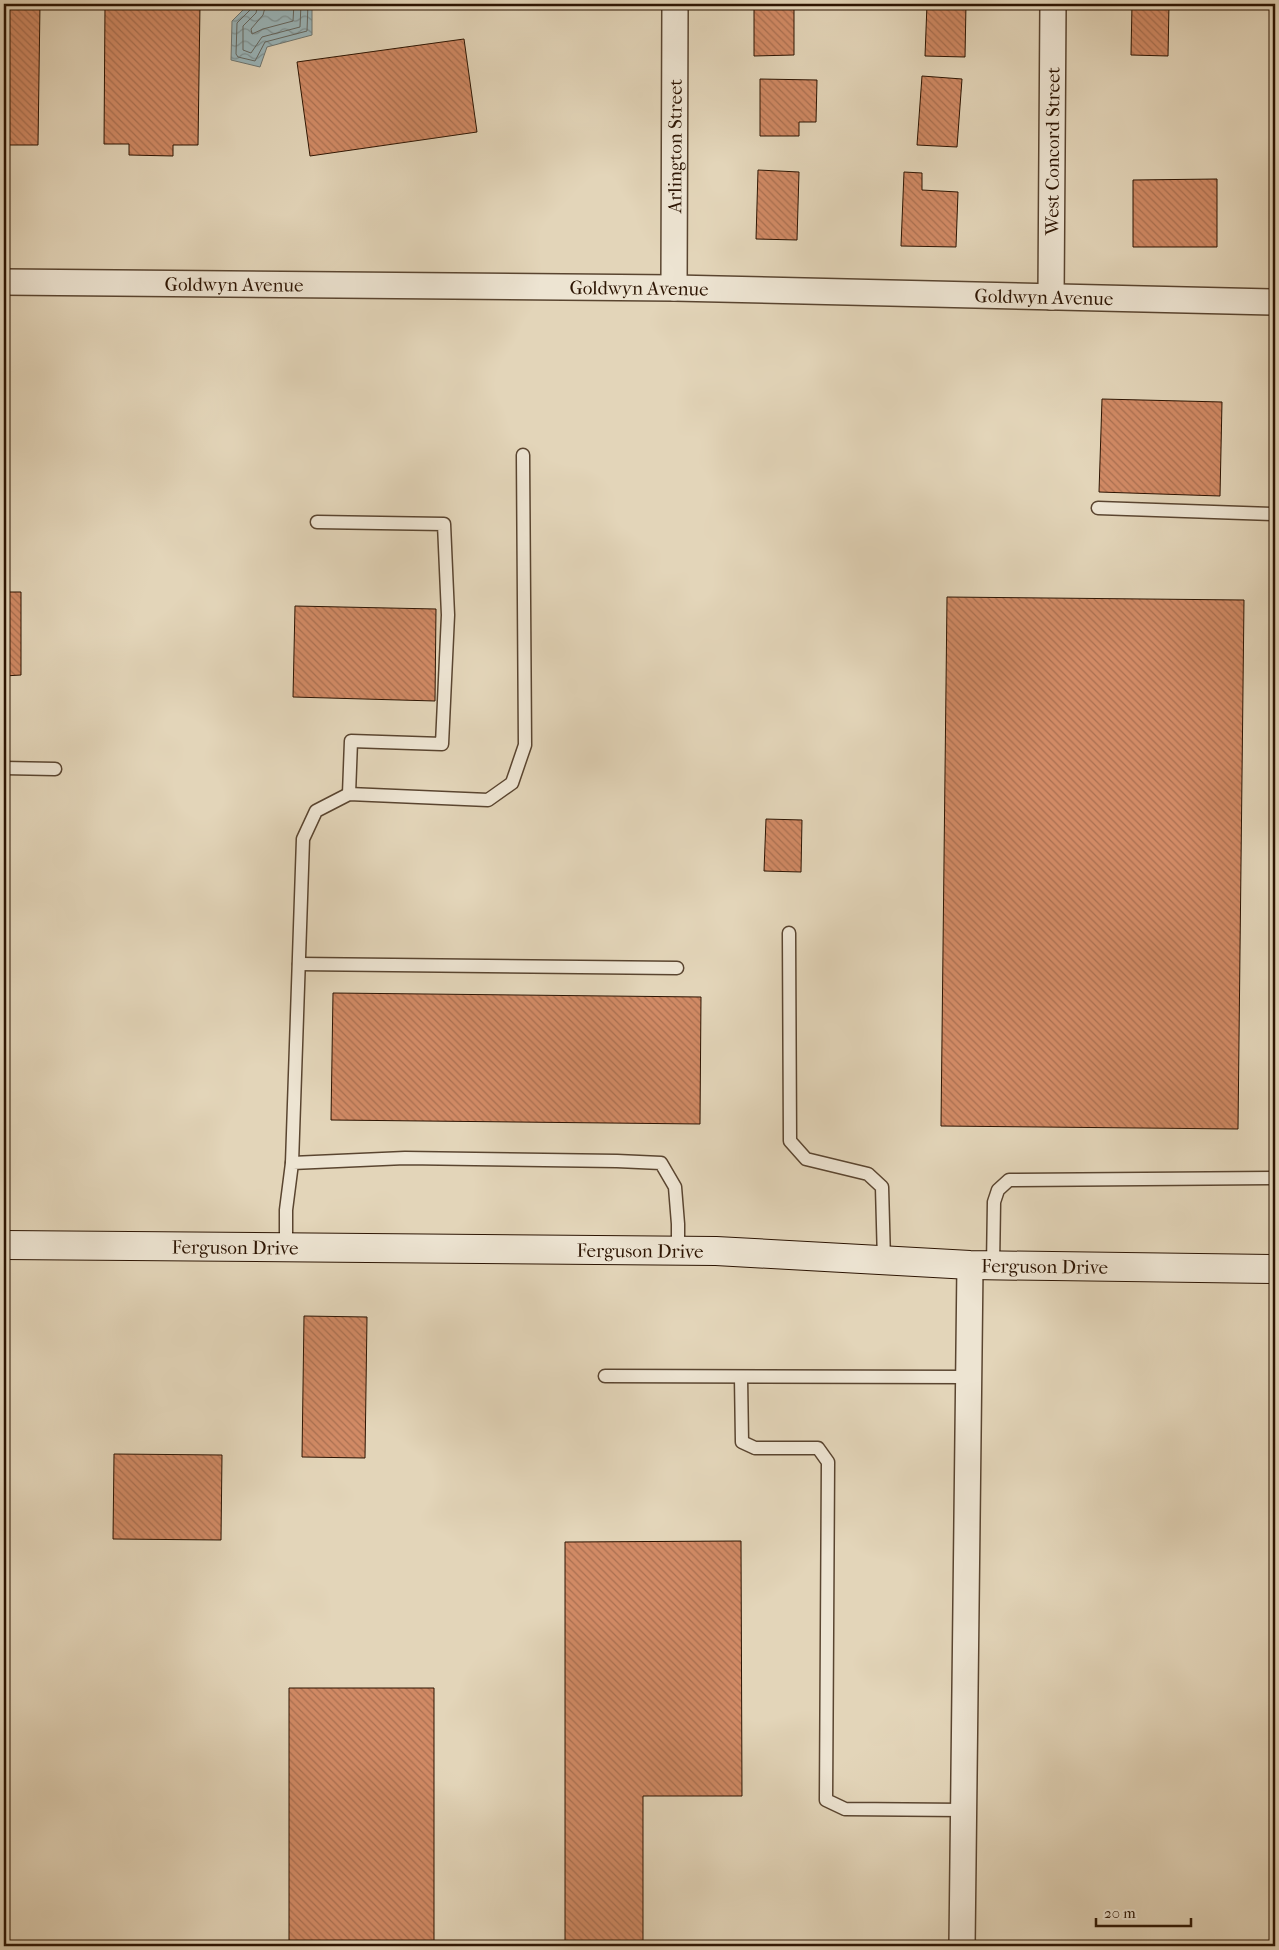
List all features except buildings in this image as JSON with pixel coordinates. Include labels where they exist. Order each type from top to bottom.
[{"type":"street","name":"Arlington Street","points":[[674,288],[675,4]]},
{"type":"street","name":"West Concord Street","points":[[1051,297],[1053,4]]},
{"type":"street","name":"Goldwyn Avenue","points":[[4,282],[674,288],[1275,302]]},
{"type":"street","name":"Ferguson Drive","points":[[4,1245],[716,1251],[982,1266],[1275,1269]]},
{"type":"street","points":[[962,1946],[969,1377],[982,1266]]},
{"type":"lane","points":[[286,1248],[286,1210],[292,1163],[303,839],[316,811],[349,794],[488,800],[512,783],[525,745],[523,455]]},
{"type":"lane","points":[[1098,508],[1275,514]]},
{"type":"lane","points":[[317,522],[444,524],[448,615],[442,744],[351,741],[349,794]]},
{"type":"lane","points":[[4,768],[55,769]]},
{"type":"lane","points":[[790,933],[790,1141],[806,1159],[868,1174],[882,1187],[884,1261]]},
{"type":"lane","points":[[299,964],[677,968]]},
{"type":"lane","points":[[292,1163],[405,1158],[617,1160],[662,1163],[675,1187],[678,1251]]},
{"type":"lane","points":[[982,1266],[994,1202],[998,1190],[1009,1180],[1275,1178]]},
{"type":"lane","points":[[605,1376],[969,1377]]},
{"type":"lane","points":[[741,1376],[742,1442],[755,1448],[818,1448],[828,1462],[826,1800],[845,1809],[964,1810]]},
{"type":"water","points":[[249,4],[312,4],[312,35],[267,47],[260,67],[231,60],[232,21]]}]
